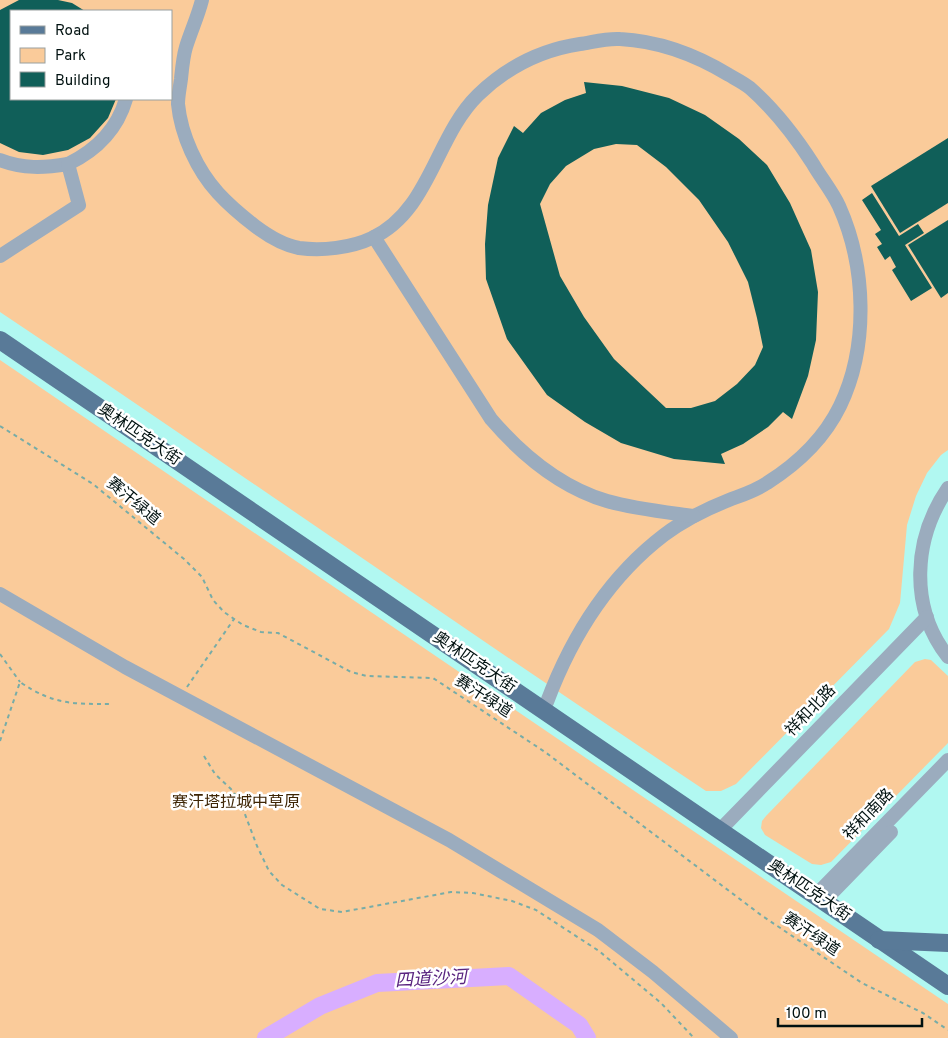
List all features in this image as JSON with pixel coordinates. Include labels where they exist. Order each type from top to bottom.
[{"type":"main road","name":"奥林匹克大街","points":[[0,331],[547,702],[727,829]]},
{"type":"main road","name":"奥林匹克大街","points":[[0,340],[727,829],[896,945],[948,986]]},
{"type":"main road","name":"奥林匹克大街","points":[[823,895],[880,940],[896,945]]},
{"type":"main road","points":[[896,945],[948,943]]},
{"type":"main road","points":[[896,945],[915,952],[948,975]]},
{"type":"main road","points":[[915,952],[948,954]]},
{"type":"street","points":[[202,0],[176,80],[178,102],[186,136],[197,162],[217,192],[240,214],[268,235],[297,248],[341,248],[374,238],[404,215],[421,190],[450,133],[476,96],[519,63],[559,47],[617,38],[664,45],[708,62],[748,86],[794,134],[837,202],[848,230],[857,264],[860,299],[859,331],[853,371],[839,408],[819,438],[796,463],[762,487],[694,516],[662,536],[629,566],[596,606],[560,668],[547,702]]},
{"type":"street","points":[[0,160],[33,168],[68,164],[84,156],[109,133],[119,118],[126,100]]},
{"type":"street","points":[[0,256],[79,205],[68,164]]},
{"type":"street","points":[[374,238],[490,419],[532,462],[567,484],[606,500],[647,510],[694,516]]},
{"type":"street","points":[[948,488],[927,527],[921,556],[920,586],[929,621],[937,641],[948,657]]},
{"type":"street","points":[[0,594],[180,697],[450,840],[598,930],[653,972],[731,1038]]},
{"type":"street","name":"祥和北路","points":[[727,829],[929,621]]},
{"type":"street","name":"祥和南路","points":[[823,895],[948,760]]},
{"type":"street","name":"祥和南路","points":[[823,895],[948,773]]},
{"type":"path","name":"赛汗绿道","points":[[0,426],[92,484],[184,559],[202,577],[213,600],[224,612],[242,625],[261,632],[278,633],[351,672],[368,676],[433,678],[545,752],[761,915],[862,983],[923,1014],[948,1030]]},
{"type":"path","points":[[180,697],[234,619]]},
{"type":"path","points":[[0,654],[20,682],[37,694],[53,700],[113,704]]},
{"type":"path","points":[[0,740],[20,682]]},
{"type":"path","points":[[204,756],[215,774],[231,789],[240,801],[269,872],[282,885],[320,910],[342,912],[451,892],[473,893],[512,901],[536,910],[599,951],[661,1003],[694,1038]]},
{"type":"green space","points":[[0,0],[948,0],[948,450],[941,455],[927,473],[916,496],[907,525],[900,603],[889,629],[736,784],[721,791],[706,791],[0,312]]},
{"type":"green space","name":"赛汗塔拉城中草原","points":[[0,360],[948,1004],[948,1038],[0,1038]]},
{"type":"green space","points":[[925,659],[931,660],[948,676],[948,743],[831,862],[821,865],[812,864],[765,835],[761,828],[762,821],[766,816],[915,662]]},
{"type":"building","points":[[19,0],[58,0],[72,3],[83,10],[10,10],[10,100],[116,100],[108,118],[90,138],[68,150],[43,155],[19,152],[0,143],[0,10]]},
{"type":"building","points":[[584,82],[622,86],[669,98],[705,115],[739,139],[767,165],[790,203],[811,250],[818,292],[816,340],[808,376],[792,419],[783,412],[768,427],[743,444],[721,454],[725,464],[674,459],[621,443],[585,422],[547,395],[507,339],[486,279],[485,244],[488,205],[498,158],[514,126],[523,133],[541,113],[565,100],[586,93]],"holes":[[[616,144],[637,145],[666,167],[699,200],[728,242],[748,282],[763,347],[755,365],[737,384],[715,401],[691,408],[666,408],[614,359],[584,317],[560,276],[540,204],[550,184],[566,166],[594,149]]]},
{"type":"building","points":[[948,138],[948,203],[900,233],[871,186]]},
{"type":"building","points":[[872,193],[899,236],[918,224],[924,233],[905,245],[932,288],[911,301],[892,270],[896,267],[890,256],[885,260],[877,247],[882,244],[875,234],[881,230],[862,200]]},
{"type":"building","points":[[948,220],[948,293],[941,298],[908,245]]},
{"type":"waterway","name":"四道沙河","points":[[266,1038],[320,1006],[377,983],[509,976],[579,1025],[587,1038]]}]
